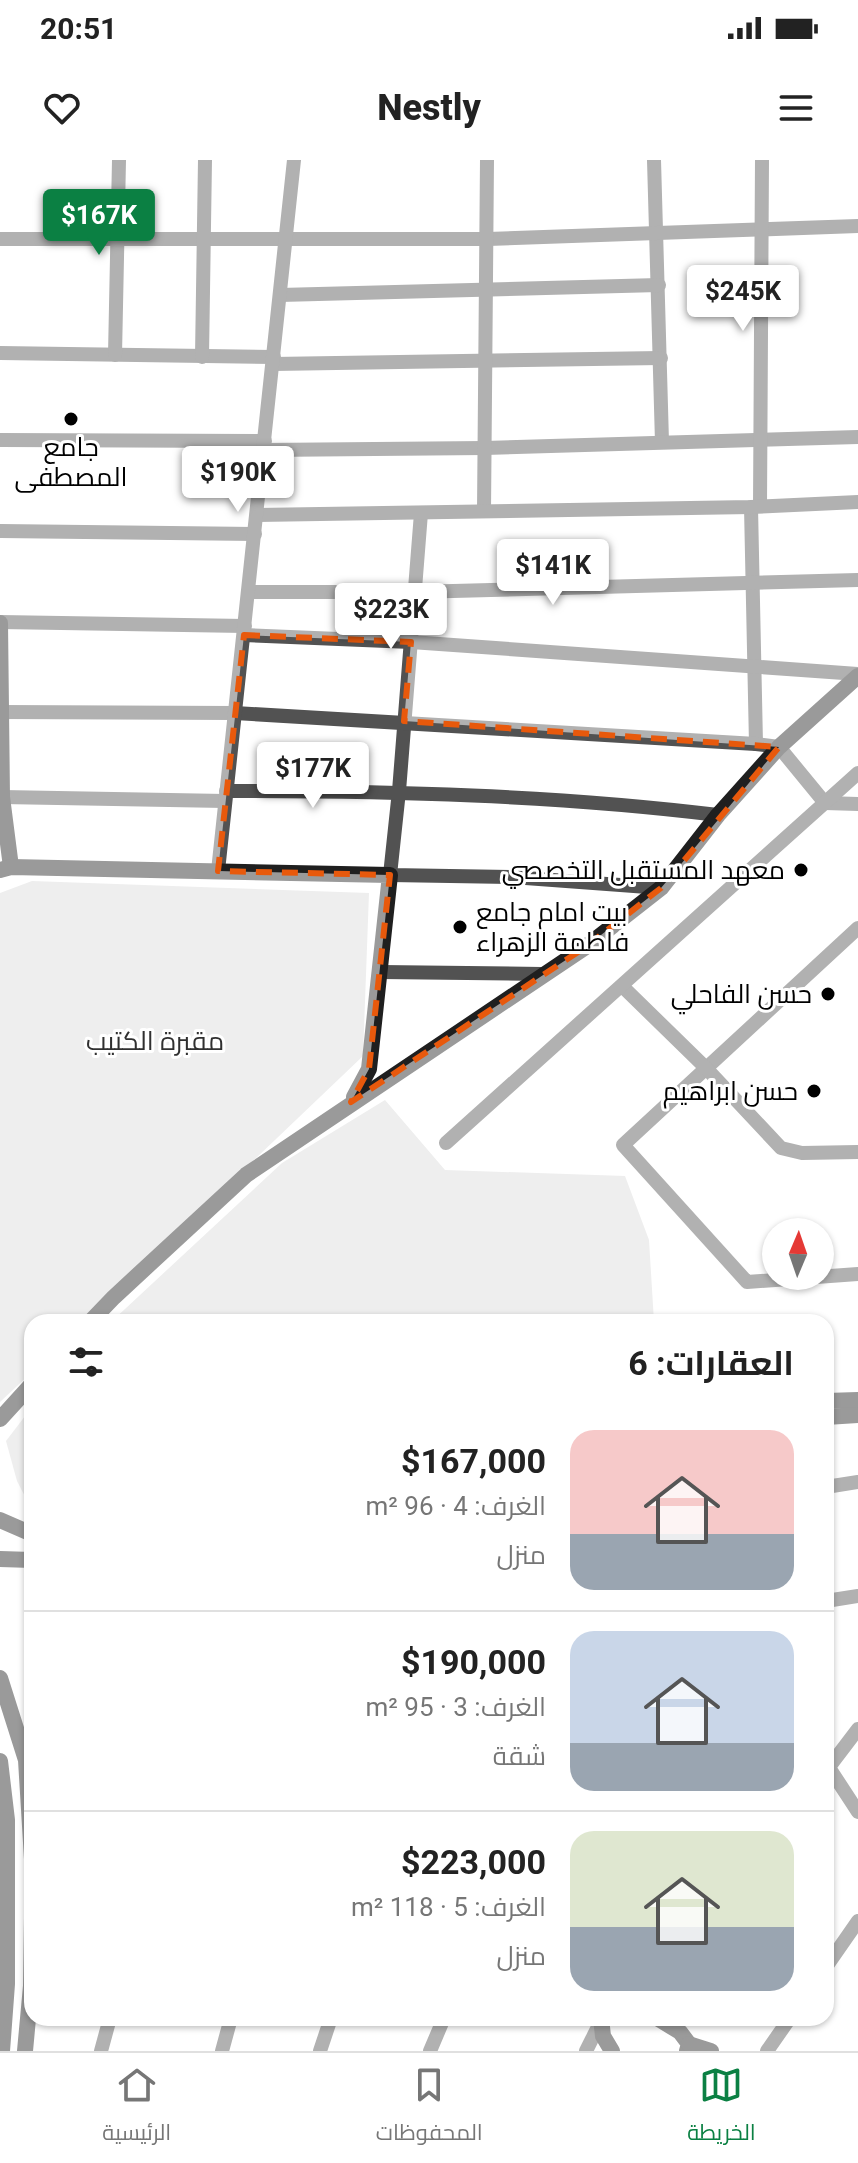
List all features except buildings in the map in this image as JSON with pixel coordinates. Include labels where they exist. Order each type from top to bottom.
[{"type":"main road","points":[[0,623],[6,869],[390,875],[369,1069],[351,1102]]},
{"type":"main road","points":[[98,1314],[246,1175],[587,946],[661,888],[718,815],[779,747],[858,675]]},
{"type":"main road","points":[[0,1419],[24,1393]]},
{"type":"main road","points":[[834,1401],[858,1400]]},
{"type":"main road","points":[[834,1416],[858,1415]]},
{"type":"main road","points":[[0,1520],[24,1530]]},
{"type":"main road","points":[[0,1559],[24,1560]]},
{"type":"main road","points":[[0,1678],[24,1752]]},
{"type":"main road","points":[[0,1761],[7,1820],[7,1984],[2,2051]]},
{"type":"main road","points":[[25,2051],[27,2026]]},
{"type":"main road","points":[[602,2026],[603,2036],[612,2051]]},
{"type":"main road","points":[[670,2026],[680,2032],[688,2047],[711,2051]]},
{"type":"street","points":[[115,355],[119,160]]},
{"type":"street","points":[[202,357],[205,160]]},
{"type":"street","points":[[218,871],[294,160]]},
{"type":"street","points":[[484,511],[487,160]]},
{"type":"street","points":[[654,160],[662,442]]},
{"type":"street","points":[[756,744],[755,581],[761,440],[762,160]]},
{"type":"street","points":[[0,239],[488,239],[858,226]]},
{"type":"street","points":[[280,295],[659,285]]},
{"type":"street","points":[[0,353],[486,363],[661,358]]},
{"type":"street","points":[[0,440],[485,448],[858,437]]},
{"type":"street","points":[[257,515],[858,502]]},
{"type":"street","points":[[421,513],[390,875],[512,877],[661,888]]},
{"type":"street","points":[[0,531],[255,534]]},
{"type":"street","points":[[248,592],[415,592],[858,580]]},
{"type":"street","points":[[0,623],[244,631],[755,665],[858,675]]},
{"type":"street","points":[[1,712],[235,713],[756,744],[779,747],[825,803],[858,804]]},
{"type":"street","points":[[446,1143],[858,773]]},
{"type":"street","points":[[2,797],[399,791],[628,804],[718,815]]},
{"type":"street","points":[[858,928],[623,1145],[747,1282],[858,1274]]},
{"type":"street","points":[[381,972],[542,974]]},
{"type":"street","points":[[622,986],[706,1068],[781,1148],[802,1153],[858,1152]]},
{"type":"street","points":[[834,1486],[858,1482]]},
{"type":"street","points":[[834,1600],[858,1596]]},
{"type":"street","points":[[834,1758],[858,1729]]},
{"type":"street","points":[[834,1777],[858,1812]]},
{"type":"street","points":[[834,1956],[858,1921]]},
{"type":"street","points":[[101,2051],[108,2026]]},
{"type":"street","points":[[222,2051],[229,2026]]},
{"type":"street","points":[[320,2051],[328,2026]]},
{"type":"street","points":[[430,2051],[441,2026]]},
{"type":"street","points":[[586,2051],[598,2026]]},
{"type":"street","points":[[767,2051],[784,2026]]},
{"type":"highlighted area","points":[[244,635],[411,642],[404,721],[779,747],[661,888],[587,946],[351,1102],[369,1069],[390,875],[218,871]]},
{"type":"green space","name":"مقبرة الكتيب","points":[[32,881],[369,893],[363,1056],[92,1314],[24,1314],[24,1380],[0,1402],[0,893]]},
{"type":"green space","points":[[385,1100],[445,1170],[625,1176],[649,1240],[654,1314],[120,1314],[282,1163]]},
{"type":"green space","points":[[24,1417],[24,1495],[17,1481],[6,1441]]},
{"type":"place","name":"جامع المصطفى","points":[[71,419]]},
{"type":"place","name":"معهد المستقبل التخصصي","points":[[801,870]]},
{"type":"place","name":"بيت امام جامع فاطمة الزهراء","points":[[460,927]]},
{"type":"place","name":"حسن الفاحلي","points":[[828,994]]},
{"type":"place","name":"حسن ابراهيم","points":[[814,1091]]}]
